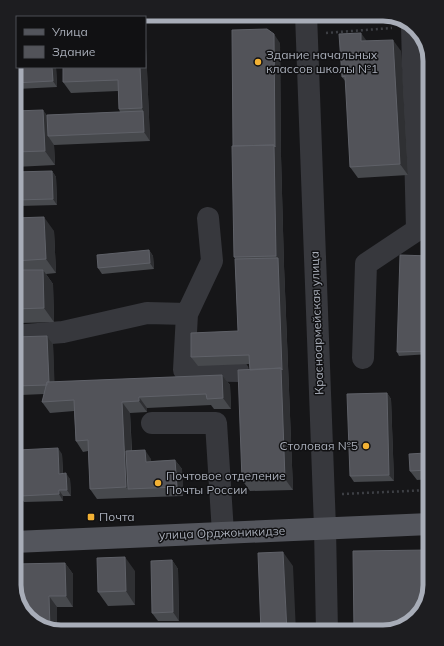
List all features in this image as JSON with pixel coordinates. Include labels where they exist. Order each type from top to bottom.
[{"type":"main road","name":"улица Орджоникидзе","points":[[21,542],[423,524]]},
{"type":"street","name":"Красноармейская улица","points":[[305,24],[324,494],[327,625]]},
{"type":"street","points":[[363,358],[366,264],[417,230],[417,180],[412,34]]},
{"type":"street","points":[[208,218],[212,261],[186,314],[184,370],[238,371]]},
{"type":"street","points":[[21,335],[63,332],[147,313],[186,314]]},
{"type":"street","points":[[152,423],[216,422],[223,533]]},
{"type":"path","points":[[305,24],[403,26]]},
{"type":"path","points":[[324,494],[423,490]]},
{"type":"building","points":[[267,29],[274,34],[275,147],[274,145],[233,146],[232,30]]},
{"type":"building","points":[[361,33],[361,41],[393,40],[400,164],[350,167],[345,76],[342,77],[339,34]]},
{"type":"building","points":[[21,68],[52,68],[53,81],[21,83]]},
{"type":"building","points":[[63,68],[140,68],[142,108],[119,109],[118,80],[63,82]]},
{"type":"building","points":[[43,110],[45,151],[21,152],[21,111]]},
{"type":"building","points":[[143,111],[144,132],[48,136],[47,115]]},
{"type":"building","points":[[274,145],[276,256],[234,257],[232,146]]},
{"type":"building","points":[[52,171],[53,199],[21,200],[21,172]]},
{"type":"building","points":[[44,217],[46,259],[21,261],[21,218]]},
{"type":"building","points":[[149,250],[150,263],[98,268],[97,255]]},
{"type":"building","points":[[400,255],[423,256],[423,351],[397,352]]},
{"type":"building","points":[[278,258],[282,370],[281,368],[250,370],[249,355],[191,357],[191,333],[238,331],[235,259]]},
{"type":"building","points":[[21,270],[43,270],[44,308],[21,309]]},
{"type":"building","points":[[47,336],[49,382],[47,382],[47,385],[21,386],[21,337]]},
{"type":"building","points":[[281,368],[285,479],[242,480],[238,370]]},
{"type":"building","points":[[222,375],[223,398],[207,399],[206,394],[139,397],[139,401],[122,402],[126,487],[90,489],[88,440],[76,441],[74,400],[42,402],[47,382]]},
{"type":"building","points":[[387,393],[389,475],[350,476],[347,394]]},
{"type":"building","points":[[58,448],[59,474],[66,473],[67,490],[59,490],[59,494],[21,496],[21,450]]},
{"type":"building","points":[[145,450],[146,462],[175,460],[177,487],[128,489],[126,451]]},
{"type":"building","points":[[423,453],[423,470],[410,471],[409,454]]},
{"type":"building","points":[[423,550],[422,595],[418,605],[407,617],[403,620],[388,625],[354,625],[353,551]]},
{"type":"building","points":[[283,552],[287,625],[261,625],[258,553]]},
{"type":"building","points":[[125,557],[126,591],[98,592],[97,558]]},
{"type":"building","points":[[172,560],[173,612],[152,613],[151,561]]},
{"type":"building","points":[[65,563],[66,596],[49,596],[50,623],[39,618],[26,605],[21,590],[21,564]]},
{"type":"place","name":"Здание начальных классов школы №1","points":[[258,62]]},
{"type":"place","name":"Столовая №5","points":[[366,446]]},
{"type":"place","name":"Почтовое отделение Почты России","points":[[158,483]]},
{"type":"place","name":"Почта","points":[[91,517]]}]
